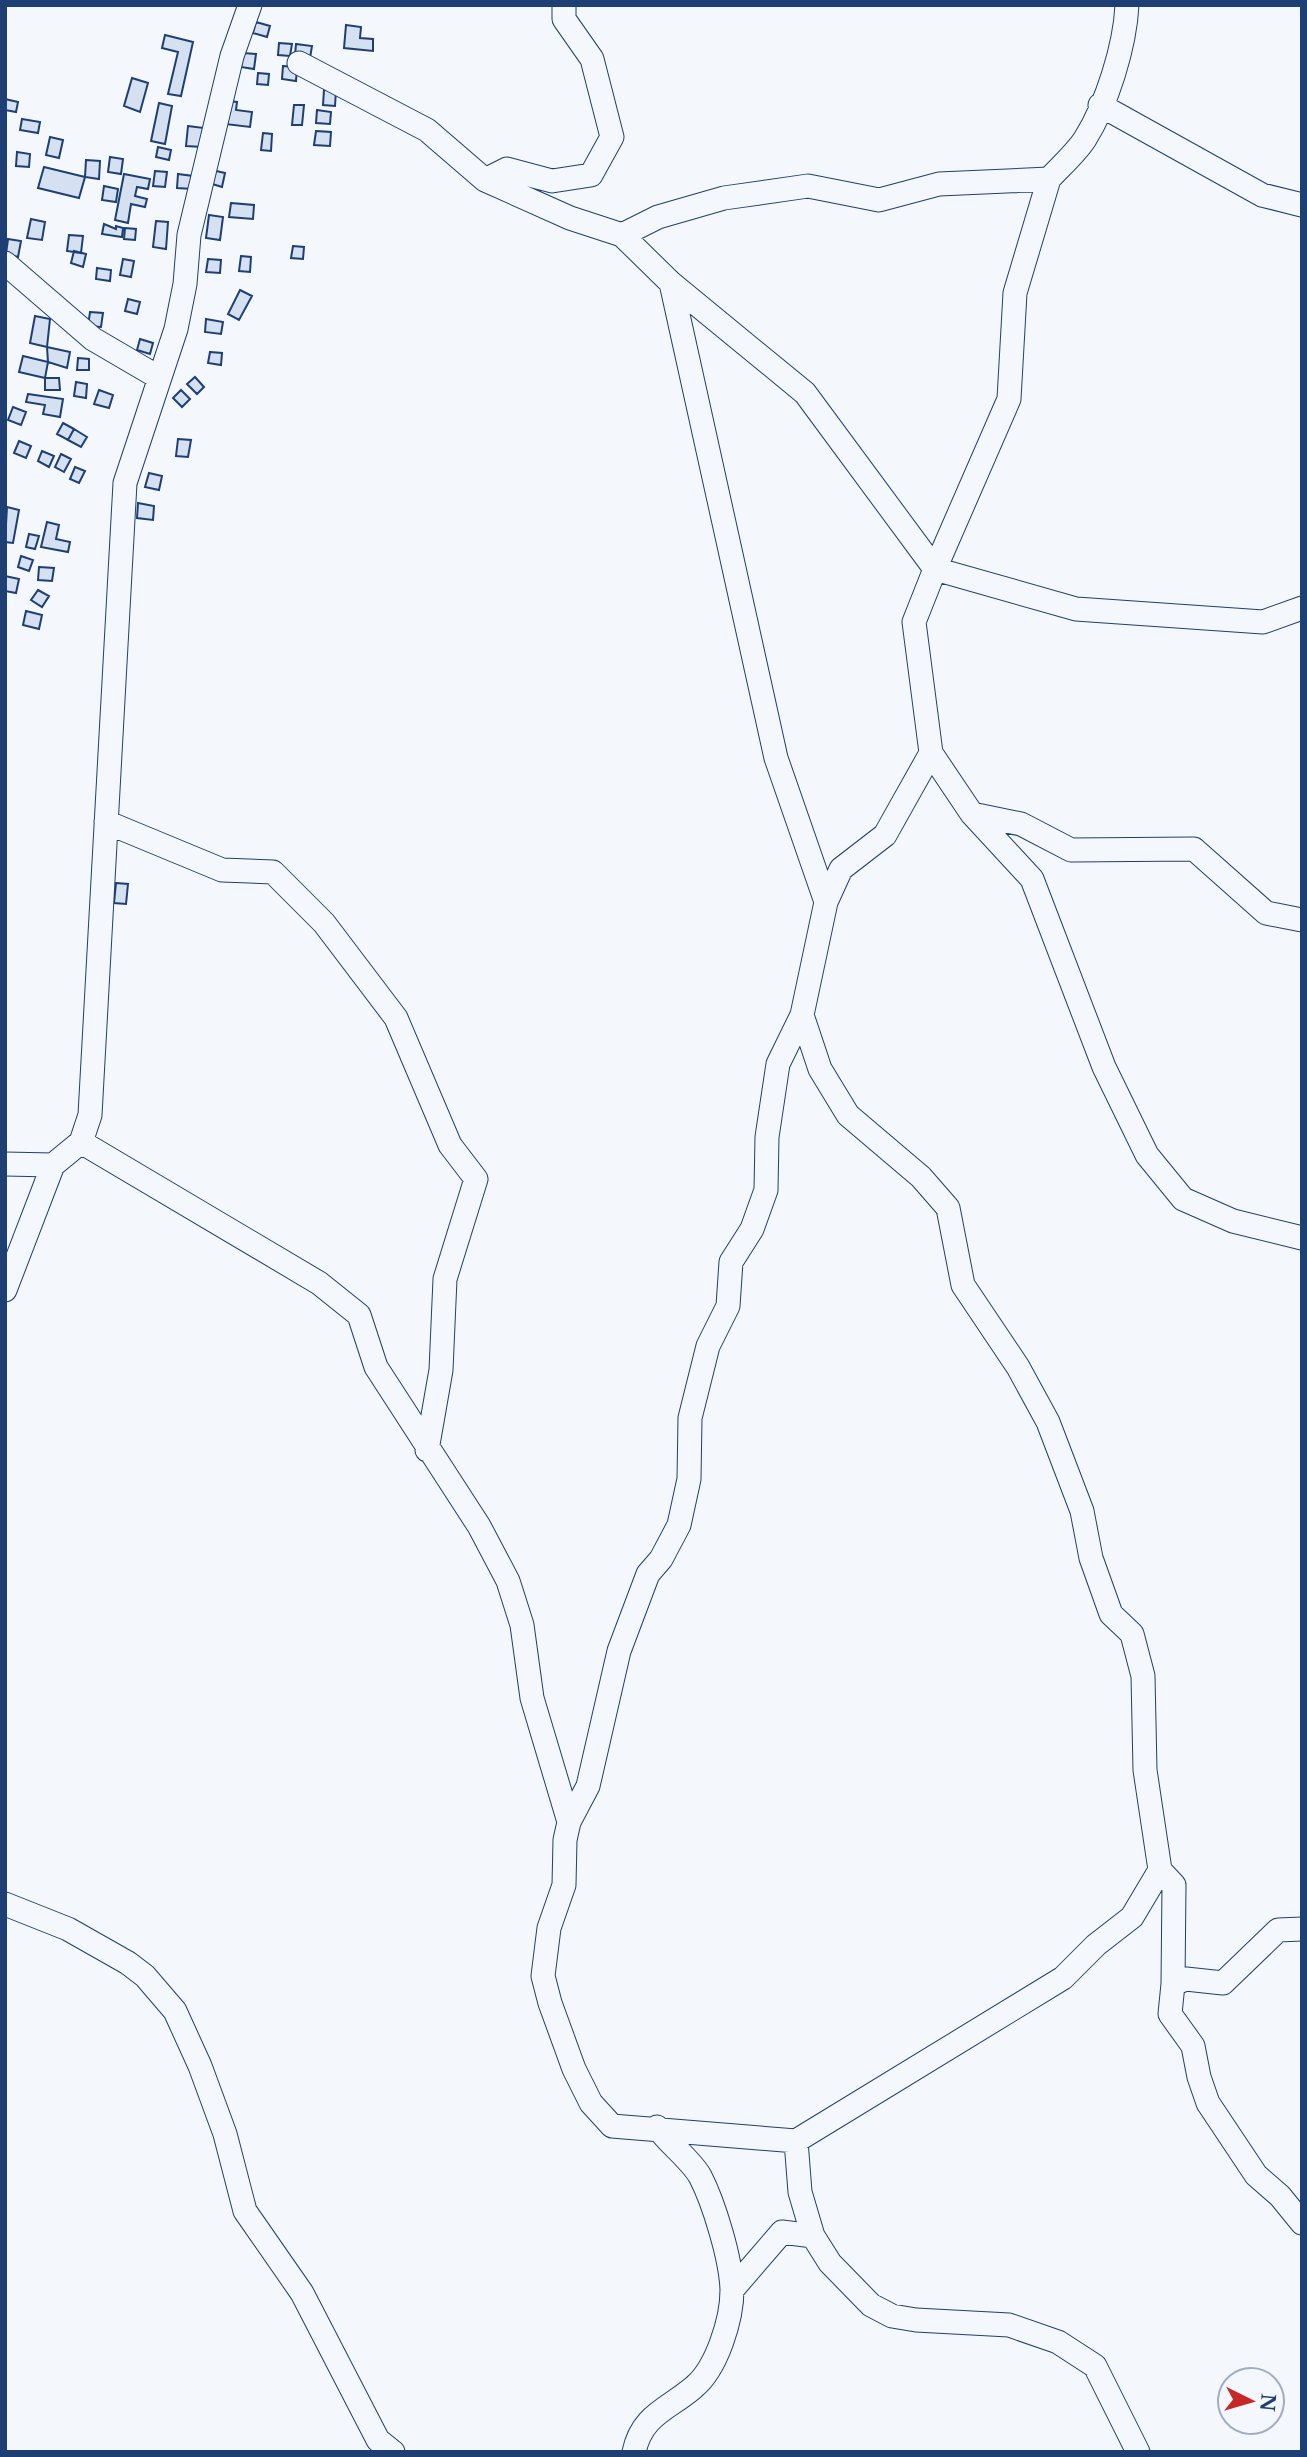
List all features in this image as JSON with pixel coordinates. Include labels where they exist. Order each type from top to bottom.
[{"type":"street","points":[[5,1290],[53,1165],[81,1142],[90,1115],[125,483],[176,329],[185,284],[189,235],[232,56],[250,5]]},
{"type":"street","points":[[485,180],[507,169],[552,181],[591,175],[612,137],[592,60],[564,19],[564,5]]},
{"type":"street","points":[[1127,5],[1126,26],[1100,105],[1085,139],[1049,179],[1014,293],[1009,399],[914,622],[930,753],[972,814],[1032,879],[1104,1067],[1147,1155],[1183,1199],[1233,1221],[1302,1238]]},
{"type":"street","points":[[299,63],[427,130],[485,180],[570,218],[622,235],[671,283],[805,393],[935,569],[1076,609],[1263,622],[1302,608]]},
{"type":"street","points":[[1100,105],[1262,195],[1302,205]]},
{"type":"street","points":[[622,235],[658,217],[723,198],[808,186],[879,200],[939,184],[1049,179]]},
{"type":"street","points":[[5,263],[93,339],[158,377]]},
{"type":"street","points":[[671,283],[776,758],[826,902]]},
{"type":"street","points":[[930,753],[885,835],[841,869],[826,902],[802,1015],[778,1064],[767,1137],[766,1190],[752,1228],[731,1262],[728,1306],[708,1346],[693,1405],[689,1479],[679,1525],[643,1587],[609,1687],[588,1786],[569,1822],[565,1840],[564,1885],[549,1928],[543,1976],[574,2069],[591,2103],[612,2126],[657,2127],[796,2141],[1063,1978],[1096,1945],[1132,1917],[1160,1870]]},
{"type":"street","points":[[972,814],[1021,824],[1070,850],[1194,849],[1266,913],[1302,920]]},
{"type":"street","points":[[106,822],[222,870],[273,872],[324,923],[396,1018],[450,1144],[476,1179],[445,1279],[441,1370],[427,1450]]},
{"type":"street","points":[[802,1015],[820,1069],[848,1115],[921,1177],[948,1208],[963,1285],[1018,1367],[1048,1422],[1083,1511],[1091,1558],[1111,1614],[1132,1634],[1143,1676],[1145,1770],[1160,1870],[1174,1885],[1170,2014],[1193,2046],[1208,2103],[1256,2175],[1280,2196],[1302,2223]]},
{"type":"street","points":[[81,1142],[319,1283],[359,1315],[376,1367],[427,1450],[480,1526],[509,1581],[522,1625],[532,1698],[569,1822]]},
{"type":"street","points":[[5,1164],[53,1165]]},
{"type":"street","points":[[5,1904],[68,1929],[128,1963],[145,1976],[175,2011],[200,2066],[225,2134],[245,2211],[302,2293],[378,2440],[393,2452]]},
{"type":"street","points":[[1173,1984],[1186,1979],[1223,1983],[1278,1930],[1302,1929]]},
{"type":"street","points":[[634,2452],[636,2442],[655,2413],[695,2387],[719,2357],[732,2290],[718,2221],[698,2174],[670,2146],[657,2127]]},
{"type":"street","points":[[796,2141],[800,2192],[813,2236],[830,2263],[871,2305],[892,2316],[947,2323],[1009,2325],[1058,2342],[1095,2367],[1138,2452]]},
{"type":"street","points":[[732,2290],[782,2232],[813,2236]]},
{"type":"building","points":[[256,22],[270,26],[267,37],[253,33]]},
{"type":"building","points":[[346,25],[361,27],[360,38],[373,39],[373,51],[344,48]]},
{"type":"building","points":[[165,35],[193,42],[181,96],[168,94],[178,52],[162,48]]},
{"type":"building","points":[[279,43],[292,44],[290,56],[278,55]]},
{"type":"building","points":[[296,44],[312,46],[310,58],[295,56]]},
{"type":"building","points":[[243,53],[256,54],[254,69],[241,67]]},
{"type":"building","points":[[283,66],[297,67],[296,81],[282,79]]},
{"type":"building","points":[[258,73],[269,74],[268,85],[257,84]]},
{"type":"building","points":[[132,78],[148,83],[140,112],[124,106]]},
{"type":"building","points":[[324,90],[336,90],[335,106],[323,105]]},
{"type":"building","points":[[5,99],[18,102],[16,112],[5,110]]},
{"type":"building","points":[[228,101],[237,102],[236,110],[252,112],[250,127],[225,124]]},
{"type":"building","points":[[159,103],[172,106],[165,144],[151,141]]},
{"type":"building","points":[[294,105],[304,105],[302,125],[292,125]]},
{"type":"building","points":[[317,110],[331,112],[330,124],[316,123]]},
{"type":"building","points":[[22,119],[40,122],[38,133],[20,130]]},
{"type":"building","points":[[188,126],[204,128],[202,147],[186,146]]},
{"type":"building","points":[[316,131],[331,132],[330,146],[314,145]]},
{"type":"building","points":[[263,133],[272,134],[271,151],[261,150]]},
{"type":"building","points":[[50,137],[63,140],[59,158],[46,155]]},
{"type":"building","points":[[158,147],[171,150],[169,160],[156,157]]},
{"type":"building","points":[[17,152],[30,154],[29,167],[16,166]]},
{"type":"building","points":[[110,157],[123,159],[121,174],[108,172]]},
{"type":"building","points":[[86,160],[100,161],[99,179],[85,177]]},
{"type":"building","points":[[44,167],[85,177],[79,198],[38,188]]},
{"type":"building","points":[[212,170],[225,173],[222,187],[209,183]]},
{"type":"building","points":[[155,171],[167,172],[165,187],[153,186]]},
{"type":"building","points":[[124,174],[150,179],[148,189],[137,187],[135,196],[147,199],[145,207],[131,204],[128,223],[115,220]]},
{"type":"building","points":[[178,174],[193,176],[193,189],[177,188]]},
{"type":"building","points":[[104,186],[118,189],[116,202],[102,200]]},
{"type":"building","points":[[231,203],[254,205],[253,219],[229,217]]},
{"type":"building","points":[[209,215],[223,217],[220,240],[206,238]]},
{"type":"building","points":[[31,219],[45,222],[42,240],[27,238]]},
{"type":"building","points":[[156,221],[168,222],[166,249],[153,247]]},
{"type":"building","points":[[104,224],[116,229],[116,226],[123,228],[122,237],[102,234]]},
{"type":"building","points":[[125,228],[136,229],[135,240],[124,239]]},
{"type":"building","points":[[69,235],[83,236],[81,253],[67,251]]},
{"type":"building","points":[[8,239],[21,241],[18,257],[6,254]]},
{"type":"building","points":[[293,246],[304,247],[303,259],[291,258]]},
{"type":"building","points":[[74,251],[86,254],[83,267],[71,263]]},
{"type":"building","points":[[241,256],[251,257],[250,272],[239,271]]},
{"type":"building","points":[[123,259],[134,261],[131,277],[120,275]]},
{"type":"building","points":[[208,259],[221,260],[220,273],[206,272]]},
{"type":"building","points":[[97,268],[111,270],[110,281],[96,279]]},
{"type":"building","points":[[240,290],[252,296],[239,320],[228,314]]},
{"type":"building","points":[[128,299],[140,302],[137,314],[125,311]]},
{"type":"building","points":[[90,312],[103,313],[101,327],[88,326]]},
{"type":"building","points":[[35,316],[50,319],[47,347],[30,343]]},
{"type":"building","points":[[206,319],[223,322],[221,334],[205,332]]},
{"type":"building","points":[[140,339],[153,343],[150,354],[137,350]]},
{"type":"building","points":[[47,347],[70,352],[67,368],[48,362]]},
{"type":"building","points":[[210,352],[222,353],[221,365],[208,363]]},
{"type":"building","points":[[23,356],[48,362],[45,378],[19,372]]},
{"type":"building","points":[[78,358],[89,359],[89,370],[77,370]]},
{"type":"building","points":[[195,377],[204,387],[197,394],[187,384]]},
{"type":"building","points":[[45,378],[59,378],[60,390],[45,390]]},
{"type":"building","points":[[76,382],[87,384],[86,398],[74,396]]},
{"type":"building","points":[[99,390],[113,395],[109,408],[94,404]]},
{"type":"building","points":[[181,390],[190,399],[182,407],[173,398]]},
{"type":"building","points":[[28,394],[63,399],[60,417],[43,414],[45,405],[26,402]]},
{"type":"building","points":[[13,407],[26,412],[21,425],[8,420]]},
{"type":"building","points":[[63,423],[74,429],[68,440],[57,434]]},
{"type":"building","points":[[74,429],[87,437],[81,447],[68,440]]},
{"type":"building","points":[[178,439],[191,440],[188,457],[176,456]]},
{"type":"building","points":[[19,441],[31,446],[26,458],[14,453]]},
{"type":"building","points":[[42,451],[54,456],[49,467],[38,461]]},
{"type":"building","points":[[61,454],[71,459],[64,472],[55,467]]},
{"type":"building","points":[[75,467],[85,471],[79,483],[70,479]]},
{"type":"building","points":[[149,473],[162,476],[159,490],[145,487]]},
{"type":"building","points":[[138,503],[154,506],[153,520],[137,518]]},
{"type":"building","points":[[7,507],[19,510],[13,543],[5,542]]},
{"type":"building","points":[[47,522],[59,525],[56,539],[70,542],[68,552],[41,547]]},
{"type":"building","points":[[29,534],[39,536],[35,549],[26,547]]},
{"type":"building","points":[[21,556],[33,560],[29,571],[18,567]]},
{"type":"building","points":[[39,567],[54,568],[52,581],[38,580]]},
{"type":"building","points":[[5,576],[19,579],[16,593],[5,591]]},
{"type":"building","points":[[38,590],[49,596],[42,607],[31,600]]},
{"type":"building","points":[[26,611],[42,615],[39,629],[23,625]]},
{"type":"building","points":[[116,883],[128,884],[126,904],[114,903]]}]
